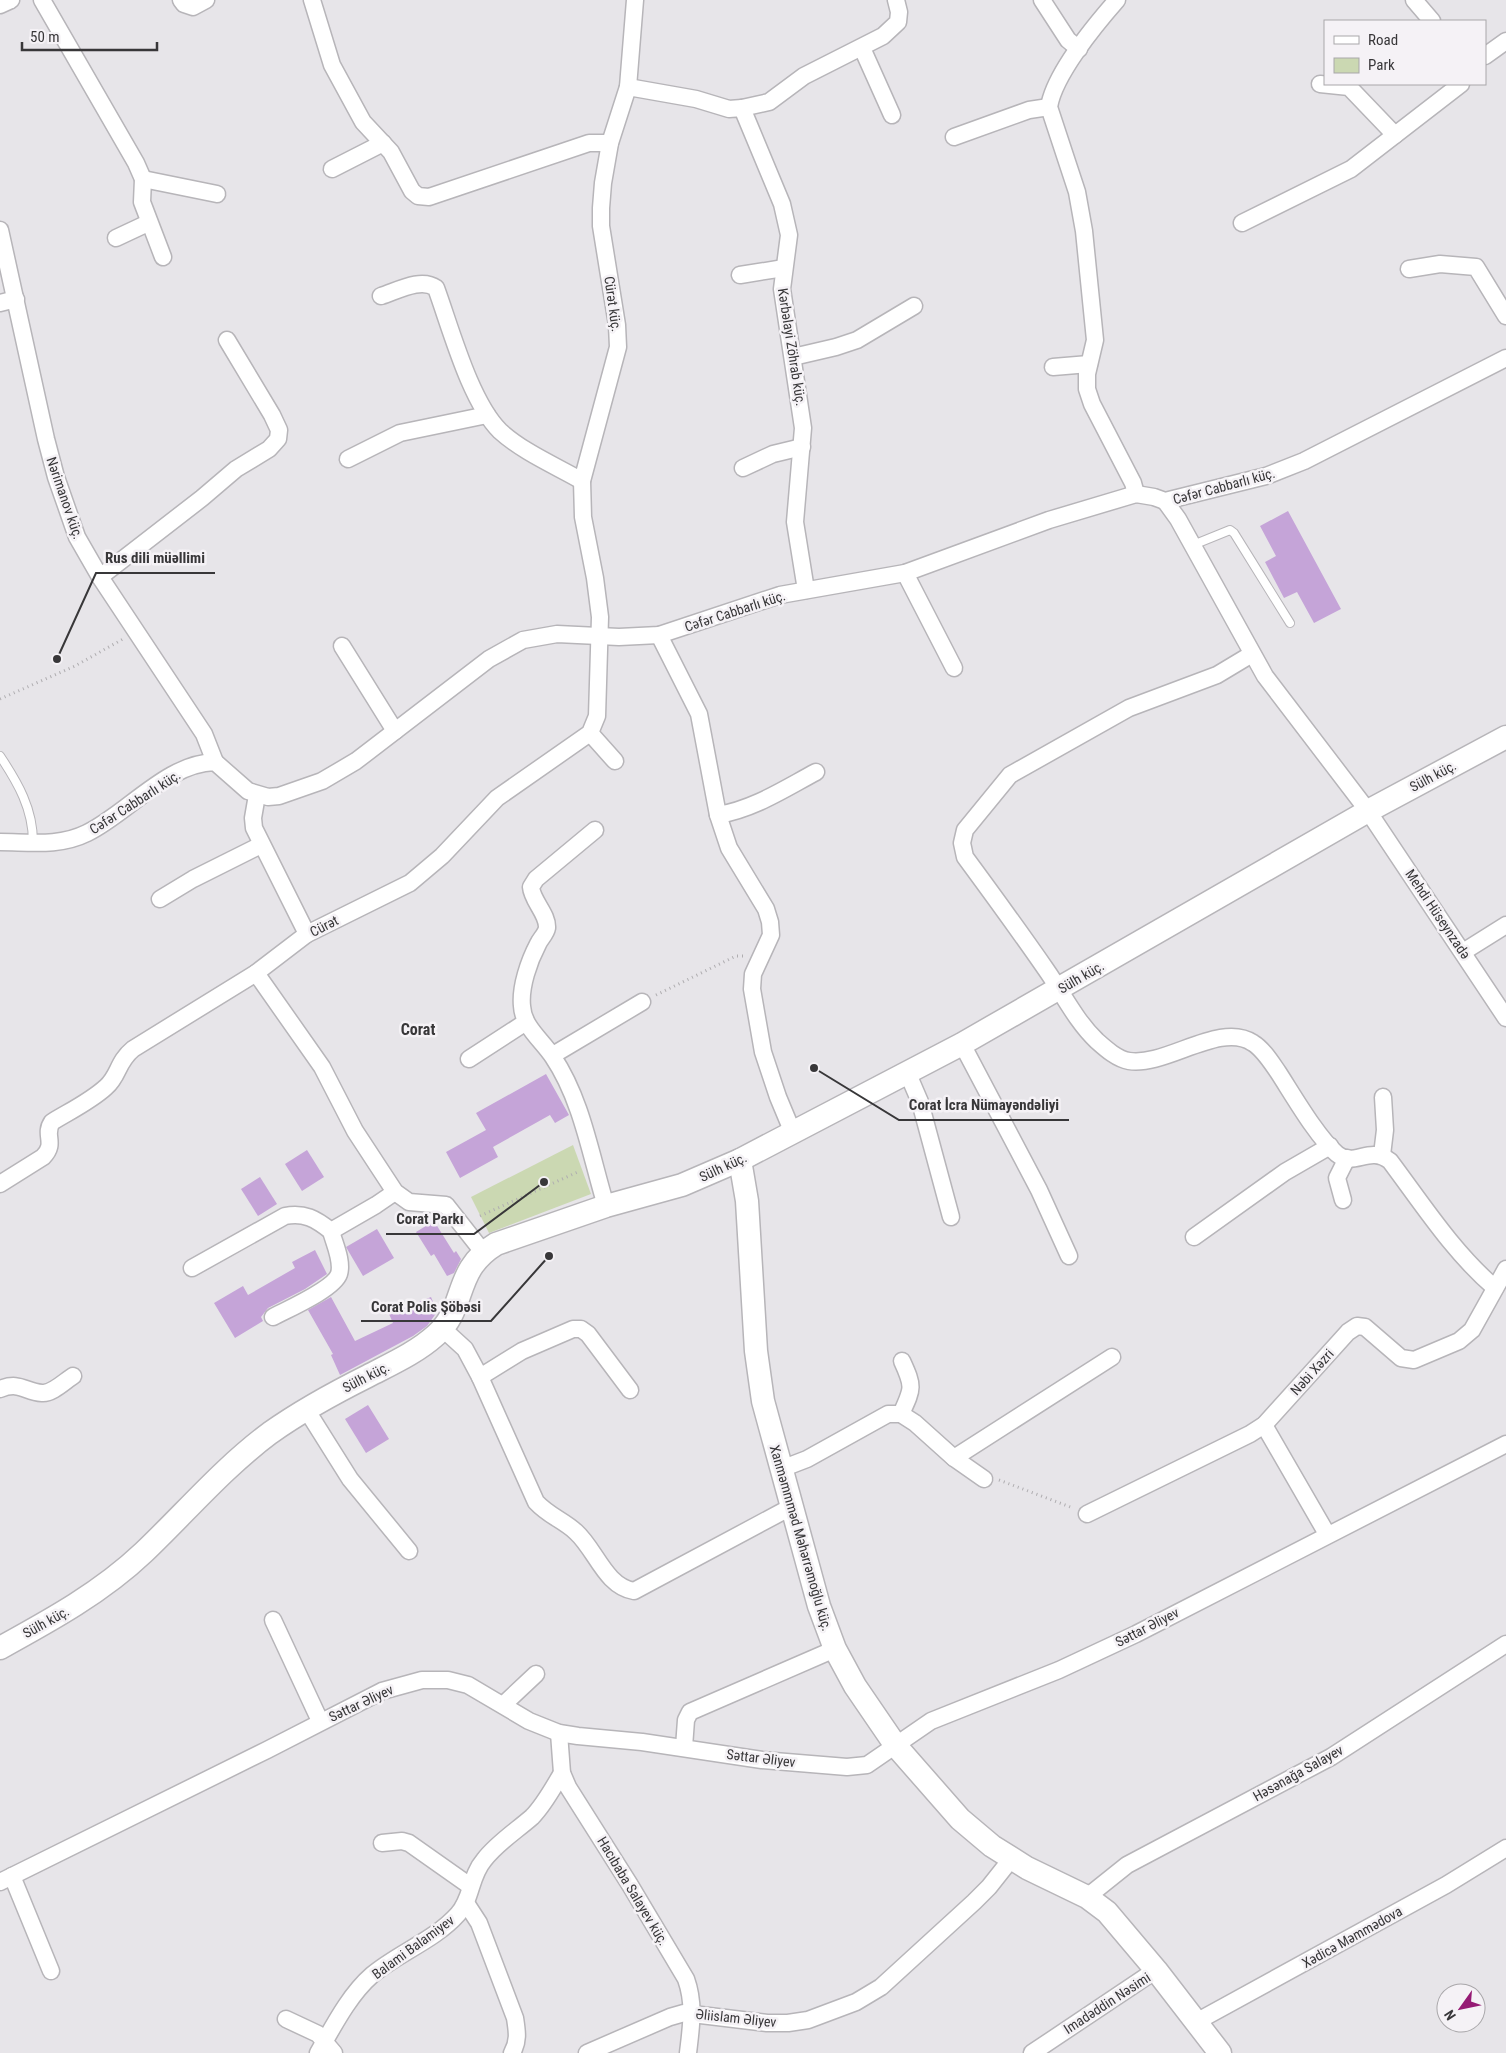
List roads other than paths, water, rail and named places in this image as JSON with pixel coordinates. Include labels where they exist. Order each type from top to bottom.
[{"type":"street","points":[[0,5],[10,0]]},
{"type":"street","points":[[42,0],[136,163],[143,179],[142,202],[148,223],[162,257]]},
{"type":"street","points":[[181,0],[184,4],[193,7],[206,0]]},
{"type":"street","points":[[312,0],[339,82],[363,122],[391,152],[412,190],[418,196],[429,197],[588,143],[610,143]]},
{"type":"street","name":"Cürət küç.","points":[[599,637],[595,578],[583,517],[582,481],[618,347],[618,325],[601,217],[602,183],[610,143],[628,88],[635,0]]},
{"type":"street","points":[[628,88],[696,100],[729,109],[769,102],[804,76],[883,36],[898,22],[899,12],[896,0]]},
{"type":"street","points":[[1042,0],[1068,40],[1079,49]]},
{"type":"street","points":[[1117,0],[1095,25],[1079,49],[1051,96],[1049,107],[1077,192],[1084,231],[1095,340],[1093,354],[1088,364],[1087,389],[1092,404],[1133,482],[1136,494]]},
{"type":"street","points":[[1414,0],[1431,20]]},
{"type":"street","points":[[1486,55],[1506,41]]},
{"type":"street","points":[[862,48],[892,115]]},
{"type":"street","points":[[1320,84],[1324,84]]},
{"type":"street","points":[[1330,85],[1349,87],[1395,135]]},
{"type":"street","points":[[1242,223],[1351,169],[1460,85]]},
{"type":"street","points":[[954,137],[1029,110],[1049,107]]},
{"type":"street","name":"Kərbəlayi Zöhrab küç.","points":[[742,108],[782,204],[789,235],[782,289],[801,408],[802,447],[795,522],[806,590]]},
{"type":"street","points":[[332,169],[383,143]]},
{"type":"street","points":[[143,179],[217,194]]},
{"type":"street","points":[[116,238],[148,223]]},
{"type":"street","name":"Nərimanov küç.","points":[[0,230],[8,301],[56,477],[77,537],[100,577],[204,734],[215,762]]},
{"type":"street","points":[[1409,270],[1440,264],[1476,267],[1506,316]]},
{"type":"street","points":[[740,275],[784,268]]},
{"type":"street","points":[[382,296],[422,283],[430,284],[436,288],[473,388],[486,415],[514,442],[582,481]]},
{"type":"street","points":[[793,356],[836,347],[857,340],[914,306]]},
{"type":"street","points":[[100,577],[202,498],[236,469],[269,449],[278,439],[279,430],[272,415],[227,340]]},
{"type":"street","name":"Cəfər Cabbarlı küç.","points":[[257,795],[279,796],[322,781],[356,761],[489,659],[523,640],[557,634],[599,637],[643,637],[659,634],[761,600],[806,590],[905,573],[1049,520],[1136,494],[1154,496],[1165,501],[1266,476],[1304,461],[1506,358]]},
{"type":"street","points":[[1052,367],[1088,364]]},
{"type":"street","points":[[348,460],[400,433],[486,415]]},
{"type":"street","points":[[743,468],[773,454],[802,447]]},
{"type":"street","name":"Mehdi Hüseynzadə","points":[[1165,501],[1193,545],[1252,654],[1282,700],[1368,811],[1464,952],[1506,1018]]},
{"type":"street","points":[[905,573],[954,668]]},
{"type":"street","points":[[659,634],[699,714],[718,815],[729,848],[766,909],[770,922],[771,935],[753,974],[752,989],[764,1052],[778,1097],[793,1133]]},
{"type":"street","points":[[599,637],[597,716],[590,733],[615,761]]},
{"type":"street","points":[[342,646],[395,731]]},
{"type":"street","points":[[1252,654],[1217,675],[1129,708],[1010,775],[1002,782],[966,830],[962,842],[965,857],[1078,1018],[1097,1041],[1116,1056],[1129,1061],[1147,1061],[1224,1037],[1239,1038],[1253,1043],[1269,1060],[1338,1155],[1347,1158],[1382,1155],[1390,1161],[1456,1250],[1472,1269],[1495,1288]]},
{"type":"street","name":"Cürət","points":[[0,1184],[44,1157],[49,1151],[51,1142],[48,1131],[52,1122],[106,1087],[114,1079],[118,1065],[129,1052],[165,1027],[256,973],[307,934],[410,883],[442,856],[498,798],[590,733]]},
{"type":"street","name":"Sülh küç.","points":[[0,1648],[74,1606],[118,1574],[144,1553],[238,1458],[306,1409],[405,1357],[428,1342],[442,1328],[452,1312],[468,1269],[483,1252],[511,1237],[606,1206],[682,1185],[740,1160],[908,1074],[1368,811],[1506,737]]},
{"type":"street","points":[[215,762],[244,788],[257,795],[253,818],[260,845],[307,934]]},
{"type":"street","name":"Cəfər Cabbarlı küç.","points":[[0,842],[53,843],[86,834],[168,778],[193,766],[215,762]]},
{"type":"street","points":[[718,815],[737,812],[761,802],[816,772]]},
{"type":"street","points":[[595,830],[536,879],[531,887],[531,895],[546,922],[547,930],[533,953],[524,987],[522,1006],[526,1022],[552,1055],[566,1078],[574,1098],[606,1206]]},
{"type":"street","points":[[160,899],[193,879],[260,845]]},
{"type":"street","points":[[1464,952],[1506,925]]},
{"type":"street","points":[[256,973],[322,1067],[354,1131],[395,1192],[409,1202],[446,1204],[483,1252]]},
{"type":"street","points":[[552,1055],[642,1002]]},
{"type":"street","points":[[469,1059],[526,1022]]},
{"type":"street","points":[[962,1044],[1039,1190],[1068,1256]]},
{"type":"street","points":[[908,1074],[920,1102],[951,1217]]},
{"type":"street","points":[[1382,1155],[1385,1130],[1383,1098]]},
{"type":"street","points":[[1194,1237],[1285,1172],[1330,1146]]},
{"type":"street","points":[[1343,1200],[1337,1178],[1347,1158]]},
{"type":"street","name":"Xanməmmməd Məhərrəmoğlu küç.","points":[[740,1160],[747,1201],[758,1373],[780,1469],[821,1613],[835,1648],[867,1706],[896,1746],[960,1819],[992,1846],[1057,1884],[1087,1897],[1107,1912],[1156,1970],[1220,2053]]},
{"type":"street","points":[[331,1231],[376,1206],[395,1192]]},
{"type":"street","points":[[192,1268],[285,1216],[294,1214],[308,1216],[316,1220],[331,1231],[338,1256],[339,1274],[330,1286],[273,1317]]},
{"type":"street","name":"Nəbi Xəzri","points":[[1087,1514],[1250,1434],[1264,1424],[1348,1332],[1357,1326],[1365,1327],[1401,1358],[1414,1360],[1459,1341],[1472,1330],[1506,1269]]},
{"type":"street","points":[[442,1328],[465,1349],[480,1377],[536,1502],[548,1515],[565,1523],[578,1533],[611,1579],[624,1589],[634,1591],[791,1507]]},
{"type":"street","points":[[480,1377],[522,1352],[573,1329],[581,1329],[588,1334],[630,1390]]},
{"type":"street","points":[[954,1458],[1112,1357]]},
{"type":"street","points":[[901,1414],[911,1394],[912,1383],[902,1360]]},
{"type":"street","points":[[0,1389],[11,1385],[22,1386],[41,1393],[48,1392],[73,1376]]},
{"type":"street","points":[[306,1409],[350,1479],[409,1551]]},
{"type":"street","points":[[780,1469],[806,1459],[888,1414],[901,1414],[915,1423],[954,1458],[984,1479]]},
{"type":"street","points":[[1264,1424],[1327,1534]]},
{"type":"street","name":"Səttar Əliyev","points":[[6,1879],[382,1691],[422,1680],[448,1680],[468,1684],[528,1721],[559,1733],[684,1747],[762,1760],[847,1767],[866,1765],[931,1721],[1059,1670],[1136,1634],[1327,1534],[1506,1444]]},
{"type":"street","points":[[273,1620],[320,1721]]},
{"type":"street","name":"Həsənağa Salayev","points":[[1087,1897],[1127,1865],[1331,1757],[1506,1644]]},
{"type":"street","points":[[684,1747],[686,1720],[690,1712],[835,1648]]},
{"type":"street","points":[[503,1705],[536,1674]]},
{"type":"street","name":"Hacıbaba Salayev küç.","points":[[559,1733],[562,1773],[686,1979],[692,1994],[693,2013],[688,2053]]},
{"type":"street","name":"Balami Balamiyev","points":[[326,2049],[353,1997],[367,1980],[444,1927],[458,1914],[466,1902],[470,1886],[483,1860],[533,1816],[545,1801],[562,1773]]},
{"type":"street","points":[[382,1843],[402,1841],[410,1843],[470,1886]]},
{"type":"street","name":"Xədicə Məmmədova","points":[[1196,2022],[1446,1885],[1506,1848]]},
{"type":"street","name":"Əliislam Əliyev","points":[[587,2053],[670,2017],[693,2013],[768,2023],[788,2023],[808,2020],[856,2002],[881,1987],[989,1887],[1012,1858]]},
{"type":"street","points":[[6,1879],[51,1971]]},
{"type":"street","points":[[466,1902],[479,1923],[515,2018],[519,2050]]},
{"type":"street","name":"Imadəddin Nəsimi","points":[[1032,2053],[1156,1970]]},
{"type":"street","points":[[286,2019],[312,2030],[326,2049]]},
{"type":"lane","points":[[1193,545],[1221,532],[1230,530],[1234,532],[1290,623]]},
{"type":"lane","points":[[0,756],[27,803],[33,824],[33,842]]},
{"type":"place","name":"Rus dili müəllimi","points":[[57,659]]},
{"type":"place","name":"Corat İcra Nümayəndəliyi","points":[[814,1068]]},
{"type":"place","name":"Corat Parkı","points":[[544,1182]]},
{"type":"place","name":"Corat Polis Şöbəsi","points":[[549,1256]]},
{"type":"district","name":"Corat","points":[[418,1029]]}]
